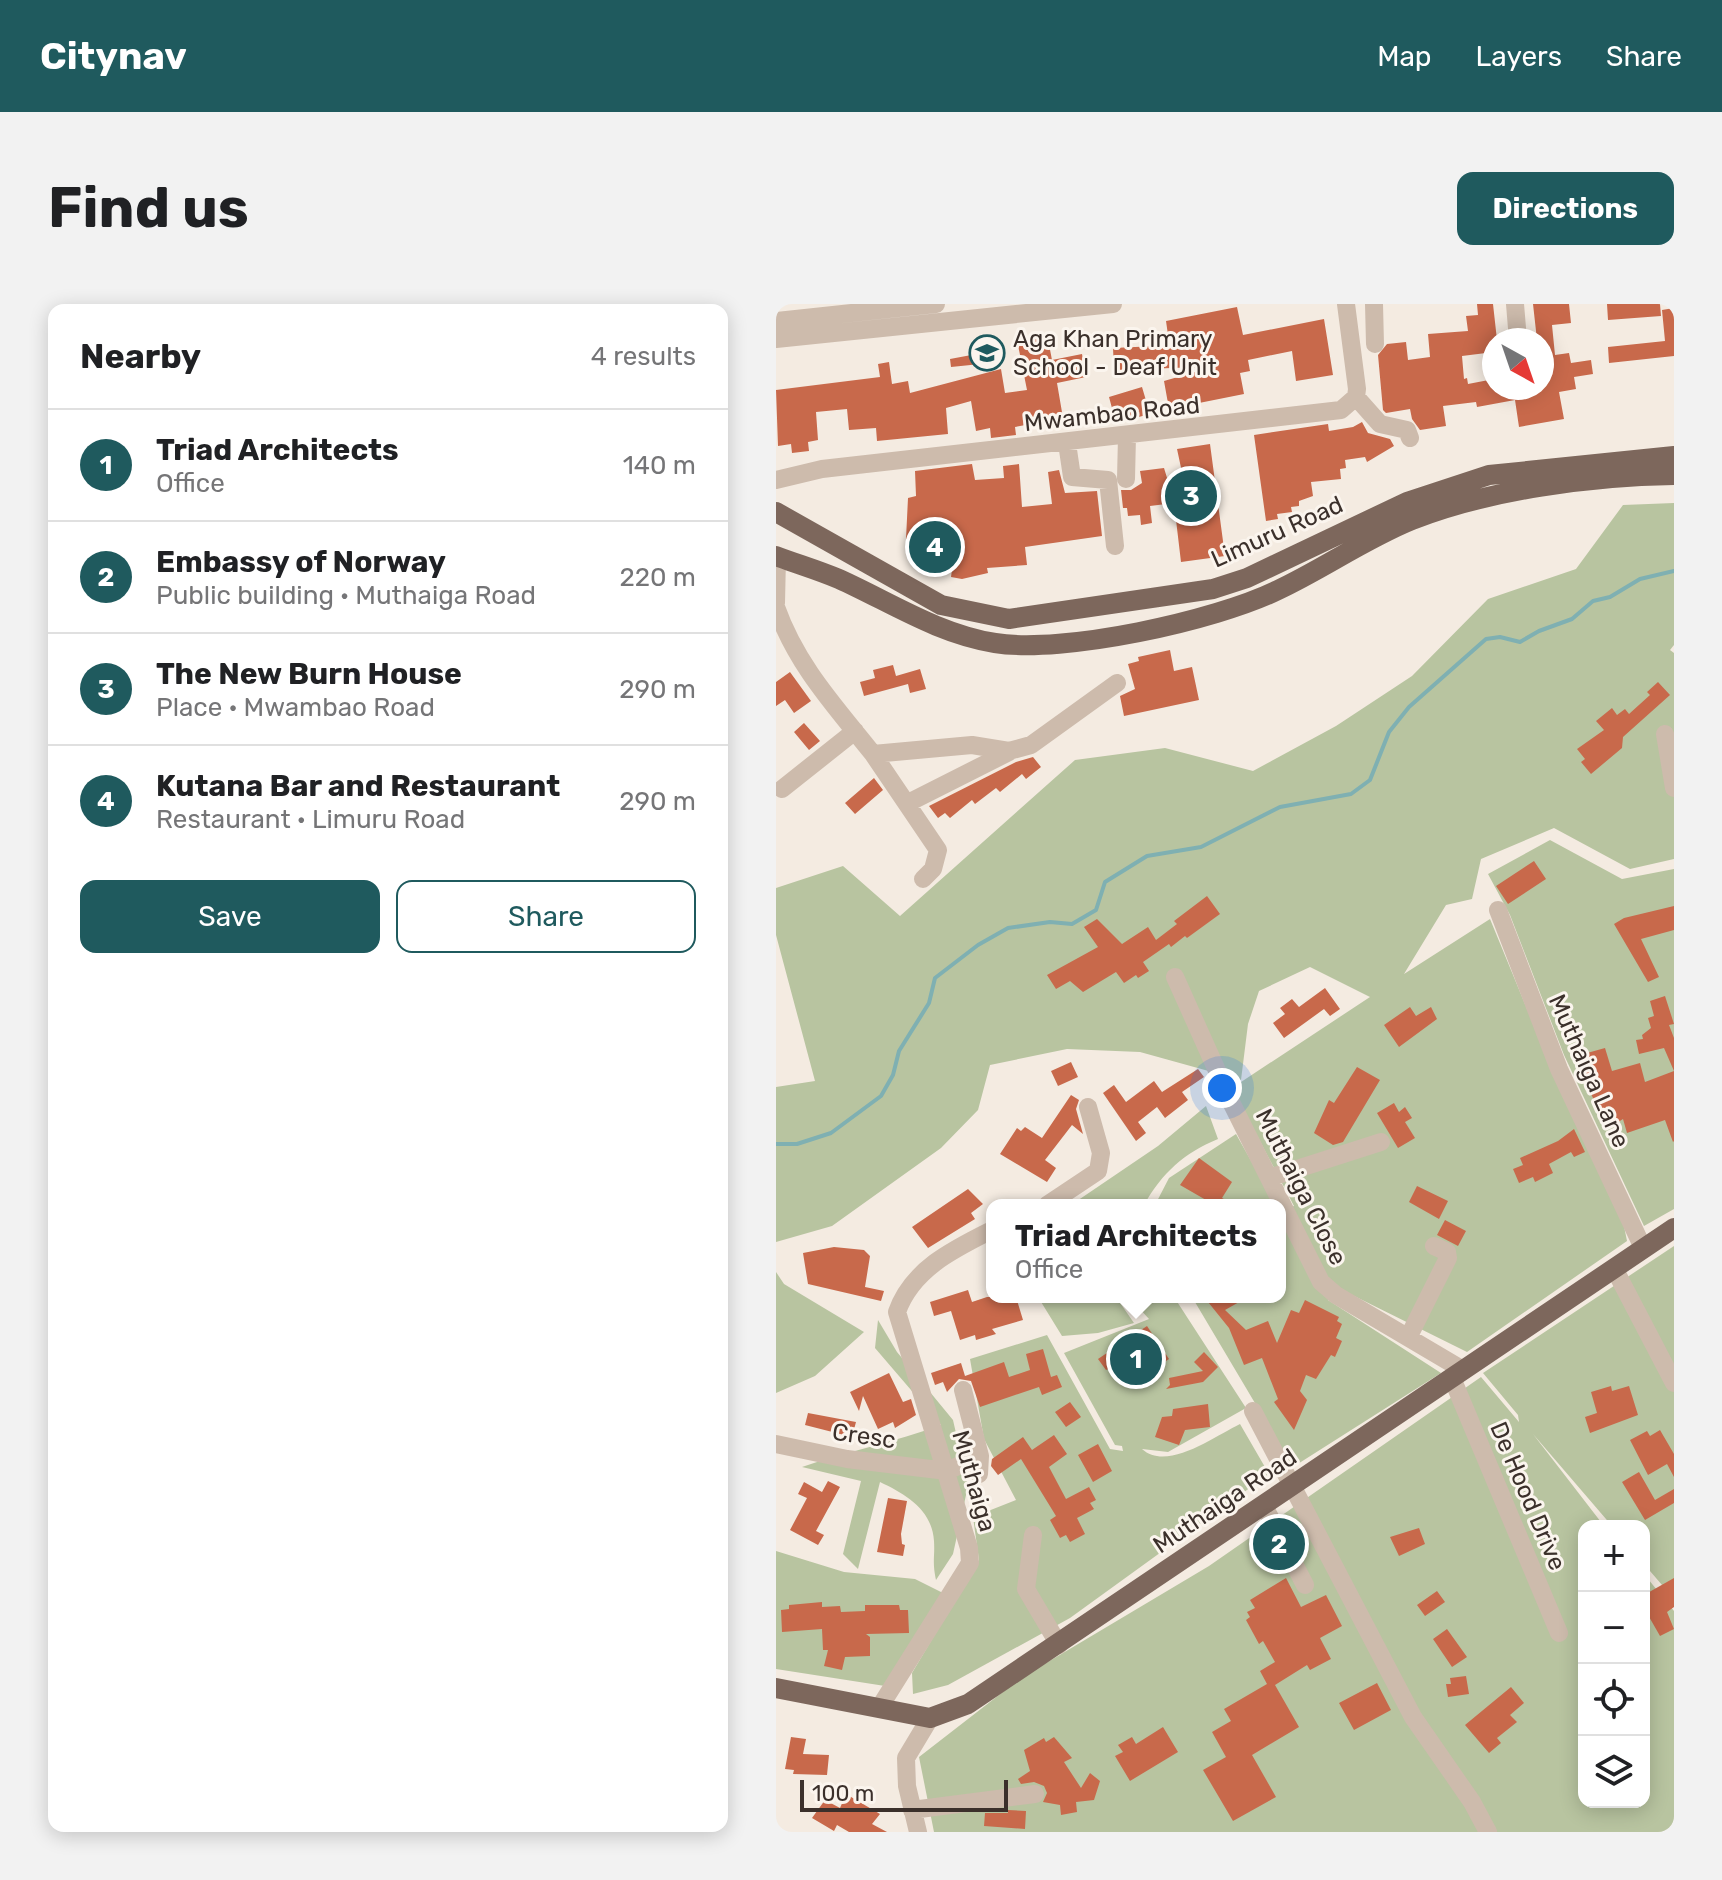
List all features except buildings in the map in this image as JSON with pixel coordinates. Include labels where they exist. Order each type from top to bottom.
[{"type":"main road","name":"Limuru Road","points":[[776,512],[844,552],[955,610],[995,618],[1033,617],[1190,593],[1235,582],[1407,502],[1474,479],[1531,469],[1574,468],[1674,456]]},
{"type":"main road","points":[[777,556],[832,577],[934,626],[995,644],[1074,642],[1177,623],[1261,598],[1428,515],[1489,499],[1556,487],[1674,475]]},
{"type":"main road","points":[[832,577],[844,565],[844,552]]},
{"type":"main road","name":"Muthaiga Road","points":[[930,1718],[968,1704],[1059,1645],[1674,1228]]},
{"type":"main road","points":[[776,1688],[881,1705],[930,1718]]},
{"type":"street","points":[[776,321],[936,304]]},
{"type":"street","points":[[776,339],[1113,304]]},
{"type":"street","points":[[1346,304],[1357,367],[1356,397],[1380,424],[1407,430],[1410,438]]},
{"type":"street","points":[[1374,304],[1375,344]]},
{"type":"street","points":[[1515,304],[1517,328]]},
{"type":"street","name":"Mwambao Road","points":[[776,480],[822,469],[1341,410],[1356,397]]},
{"type":"street","points":[[1126,479],[1127,436]]},
{"type":"street","points":[[1067,443],[1072,477],[1108,480],[1115,546]]},
{"type":"street","points":[[777,556],[776,605],[794,650],[814,684],[873,754],[938,850],[933,869],[923,879]]},
{"type":"street","points":[[776,658],[794,650]]},
{"type":"street","points":[[908,803],[1009,751],[1031,745],[1117,683]]},
{"type":"street","points":[[782,789],[855,731]]},
{"type":"street","points":[[1665,734],[1674,788]]},
{"type":"street","points":[[873,754],[972,745],[1009,751]]},
{"type":"street","name":"Muthaiga Lane","points":[[1498,910],[1559,1069],[1643,1248]]},
{"type":"street","name":"Muthaiga Close","points":[[1175,977],[1280,1199]]},
{"type":"street","points":[[1056,1199],[1098,1171],[1101,1153],[1088,1107]]},
{"type":"street","points":[[1269,1178],[1381,1142]]},
{"type":"street","name":"Muthaiga Close","points":[[1286,1212],[1321,1282],[1336,1295],[1409,1336],[1457,1374]]},
{"type":"street","name":"Muthaiga","points":[[881,1705],[970,1563],[969,1548],[947,1471],[897,1312],[916,1277],[950,1252],[986,1233]]},
{"type":"street","points":[[1409,1336],[1448,1258],[1447,1252],[1434,1246]]},
{"type":"street","points":[[1614,1268],[1674,1383]]},
{"type":"street","name":"De Hood Drive","points":[[1457,1374],[1559,1633]]},
{"type":"street","points":[[947,1471],[980,1465],[963,1390]]},
{"type":"street","points":[[1253,1411],[1413,1717],[1472,1802],[1488,1832]]},
{"type":"street","name":"Cresc","points":[[776,1444],[847,1459],[947,1471]]},
{"type":"street","points":[[1264,1506],[1305,1585]]},
{"type":"street","points":[[1033,1535],[1026,1589],[1059,1645]]},
{"type":"street","points":[[918,1832],[912,1810],[906,1758],[930,1718]]},
{"type":"street","points":[[912,1810],[1035,1794]]},
{"type":"green space","points":[[1674,503],[1674,645],[1670,650],[1674,653],[1674,859],[1630,869],[1554,828],[1481,859],[1472,899],[1446,905],[1404,974],[1490,919],[1553,1072],[1624,1226],[1627,1241],[1467,1352],[1342,1290],[1328,1300],[1441,1373],[1293,1467],[1196,1303],[1286,1303],[1286,1208],[1294,1206],[1232,1088],[1370,997],[1310,967],[1259,991],[1248,1024],[1241,1080],[1140,1052],[1067,1049],[990,1065],[978,1110],[941,1148],[832,1226],[776,1242],[776,1087],[815,1081],[776,935],[776,888],[843,866],[900,916],[1075,760],[1165,748],[1253,771],[1336,726],[1412,676],[1488,599],[1576,569],[1623,505]]},
{"type":"green space","points":[[1550,840],[1622,879],[1674,869],[1674,1209],[1644,1226],[1564,1055],[1510,915],[1488,874]]},
{"type":"green space","points":[[1206,1106],[1218,1139],[1175,1165],[1148,1199],[1080,1199],[1158,1146]]},
{"type":"green space","points":[[1236,1134],[1273,1199],[1158,1199],[1169,1178]]},
{"type":"green space","points":[[1674,1246],[1674,1599],[1650,1571],[1650,1520],[1607,1520],[1533,1434],[1599,1520],[1578,1520],[1578,1808],[1650,1808],[1650,1581],[1674,1611],[1674,1832],[934,1832],[919,1757],[1021,1678],[1209,1566],[1481,1377],[1519,1422],[1518,1415],[1483,1373]]},
{"type":"green space","points":[[776,1272],[784,1284],[864,1332],[815,1376],[776,1393]]},
{"type":"green space","points":[[1042,1303],[1120,1303],[1134,1323],[1098,1333],[1062,1336]]},
{"type":"green space","points":[[1134,1303],[1178,1303],[1246,1408],[1168,1452],[1142,1449],[1152,1455],[1177,1454],[1191,1450],[1240,1424],[1269,1474],[1070,1618],[948,1685],[913,1694],[912,1673],[979,1560],[973,1517],[1016,1500],[984,1439],[970,1359],[1047,1335],[1110,1449],[1123,1451],[1122,1446],[1115,1445],[1064,1353],[1149,1319]]},
{"type":"green space","points":[[878,1320],[897,1352],[953,1420],[968,1486],[953,1554],[936,1580],[932,1530],[916,1504],[880,1482],[858,1569],[843,1554],[861,1481],[802,1467],[941,1425],[875,1348]]},
{"type":"green space","points":[[776,1551],[844,1572],[915,1579],[943,1593],[885,1686],[776,1669]]},
{"type":"waterway","points":[[776,1144],[797,1144],[831,1133],[881,1096],[893,1075],[899,1051],[929,1003],[935,978],[978,945],[1008,928],[1050,922],[1072,924],[1096,910],[1105,882],[1147,856],[1201,847],[1280,807],[1351,794],[1370,780],[1389,732],[1409,707],[1486,639],[1500,637],[1520,642],[1572,619],[1593,601],[1610,597],[1640,579],[1674,571]]},
{"type":"place","name":"Aga Khan Primary School - Deaf Unit","points":[[987,353]]},
{"type":"place","name":"The New Burn House","points":[[1191,496]]},
{"type":"place","name":"Kutana Bar and Restaurant","points":[[935,547]]},
{"type":"place","name":"Triad Architects","points":[[1136,1359]]},
{"type":"place","name":"Embassy of Norway","points":[[1279,1544]]}]
